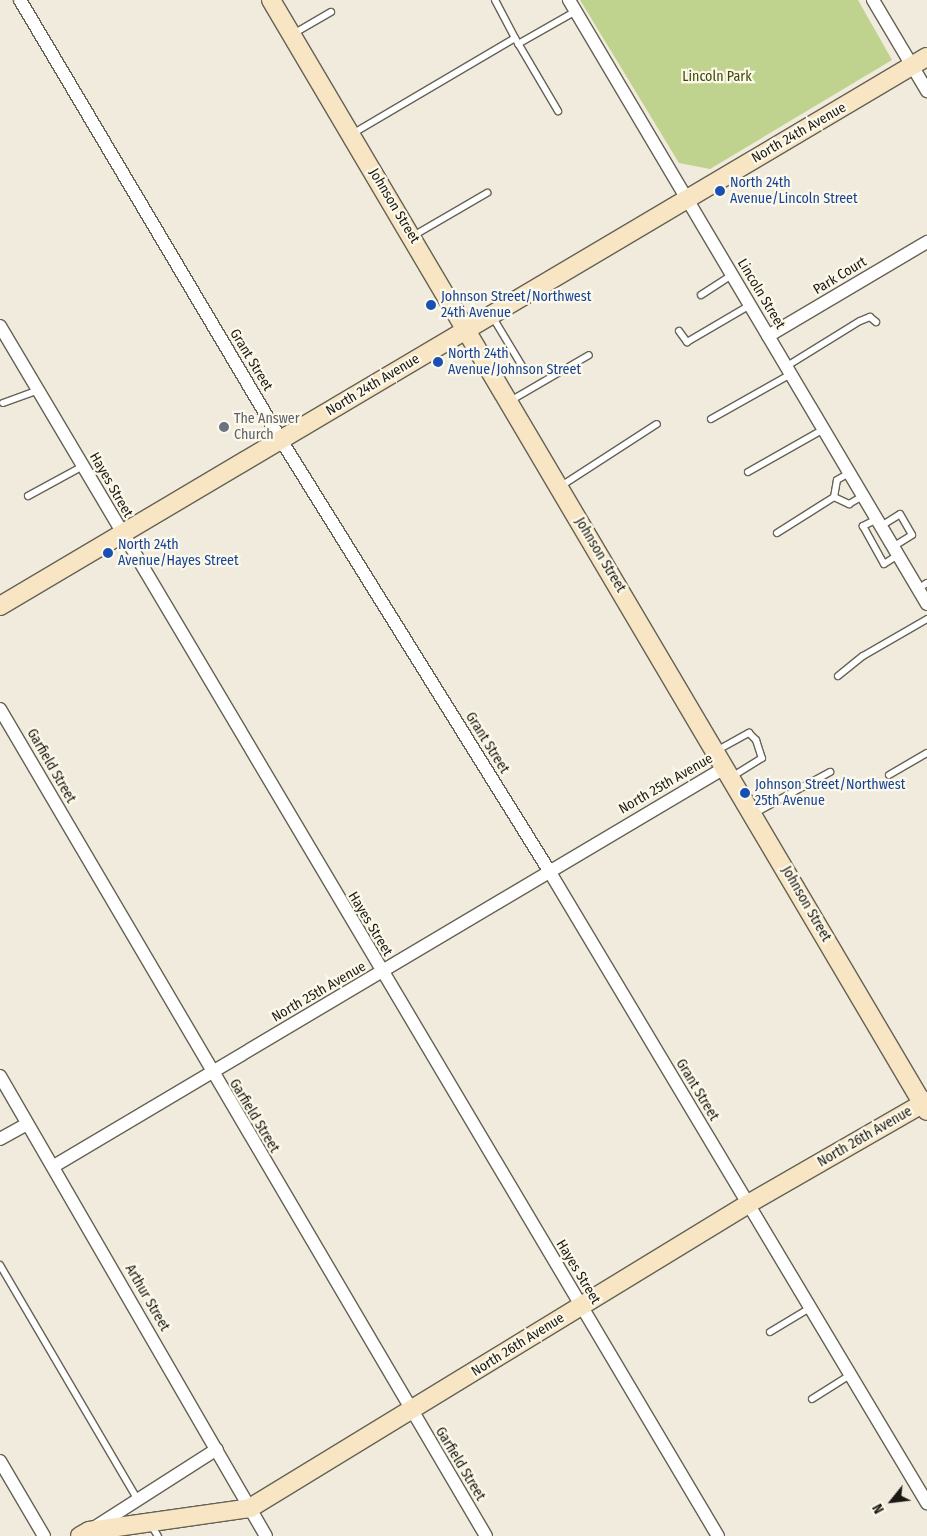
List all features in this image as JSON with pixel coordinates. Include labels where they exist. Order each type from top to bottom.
[{"type":"street","name":"Grant Street","points":[[20,0],[281,440],[548,869],[927,1503]]},
{"type":"street","points":[[873,0],[920,62],[927,91]]},
{"type":"street","name":"Johnson Street","points":[[275,1],[292,35],[926,1105]]},
{"type":"street","name":"Lincoln Street","points":[[572,5],[896,551],[923,586],[927,604]]},
{"type":"street","name":"North 24th Avenue","points":[[0,606],[920,62]]},
{"type":"street","name":"Park Court","points":[[768,336],[927,242]]},
{"type":"street","name":"Hayes Street","points":[[0,326],[381,973],[718,1536]]},
{"type":"street","name":"Garfield Street","points":[[0,709],[211,1072],[486,1536]]},
{"type":"street","name":"North 25th Avenue","points":[[54,1166],[381,973],[548,869],[729,772]]},
{"type":"street","name":"Arthur Street","points":[[0,1076],[54,1166],[266,1536]]},
{"type":"street","name":"North 26th Avenue","points":[[85,1533],[154,1530],[250,1508],[411,1412],[748,1204],[926,1105]]},
{"type":"street","points":[[0,1139],[28,1124]]},
{"type":"street","name":"North 26th Avenue","points":[[85,1533],[217,1449]]},
{"type":"street","points":[[0,1461],[44,1536]]},
{"type":"lane","points":[[495,0],[516,41],[558,111]]},
{"type":"lane","points":[[351,134],[516,41],[572,5]]},
{"type":"lane","points":[[292,35],[331,12]]},
{"type":"lane","points":[[412,236],[487,193]]},
{"type":"lane","points":[[701,295],[732,275]]},
{"type":"lane","points":[[679,331],[687,342],[750,305]]},
{"type":"lane","points":[[492,315],[525,370]]},
{"type":"lane","points":[[711,419],[789,370],[860,321],[870,317],[876,322]]},
{"type":"lane","points":[[509,401],[588,355]]},
{"type":"lane","points":[[3,403],[38,390]]},
{"type":"lane","points":[[560,487],[656,424]]},
{"type":"lane","points":[[748,472],[824,430]]},
{"type":"lane","points":[[28,496],[82,466]]},
{"type":"lane","points":[[777,533],[834,497],[837,480],[849,472]]},
{"type":"lane","points":[[834,497],[849,504],[864,496]]},
{"type":"lane","points":[[900,514],[912,535],[896,551],[884,564],[863,526],[900,514]]},
{"type":"lane","points":[[838,676],[863,656],[927,619]]},
{"type":"lane","points":[[716,751],[749,733],[756,740],[762,758],[729,772]]},
{"type":"lane","points":[[890,775],[927,753]]},
{"type":"lane","points":[[753,814],[830,772]]},
{"type":"lane","points":[[0,1265],[138,1500]]},
{"type":"lane","points":[[770,1332],[810,1308]]},
{"type":"lane","points":[[812,1399],[850,1375]]},
{"type":"green space","name":"Lincoln Park","points":[[580,0],[858,0],[892,60],[710,169],[679,163]]},
{"type":"place","name":"North 24th Avenue/Lincoln Street","points":[[720,191]]},
{"type":"place","name":"Johnson Street/Northwest 24th Avenue","points":[[431,305]]},
{"type":"place","name":"North 24th Avenue/Johnson Street","points":[[438,362]]},
{"type":"place","name":"The Answer Church","points":[[224,427]]},
{"type":"place","name":"North 24th Avenue/Hayes Street","points":[[108,553]]},
{"type":"place","name":"Johnson Street/Northwest 25th Avenue","points":[[745,793]]}]
